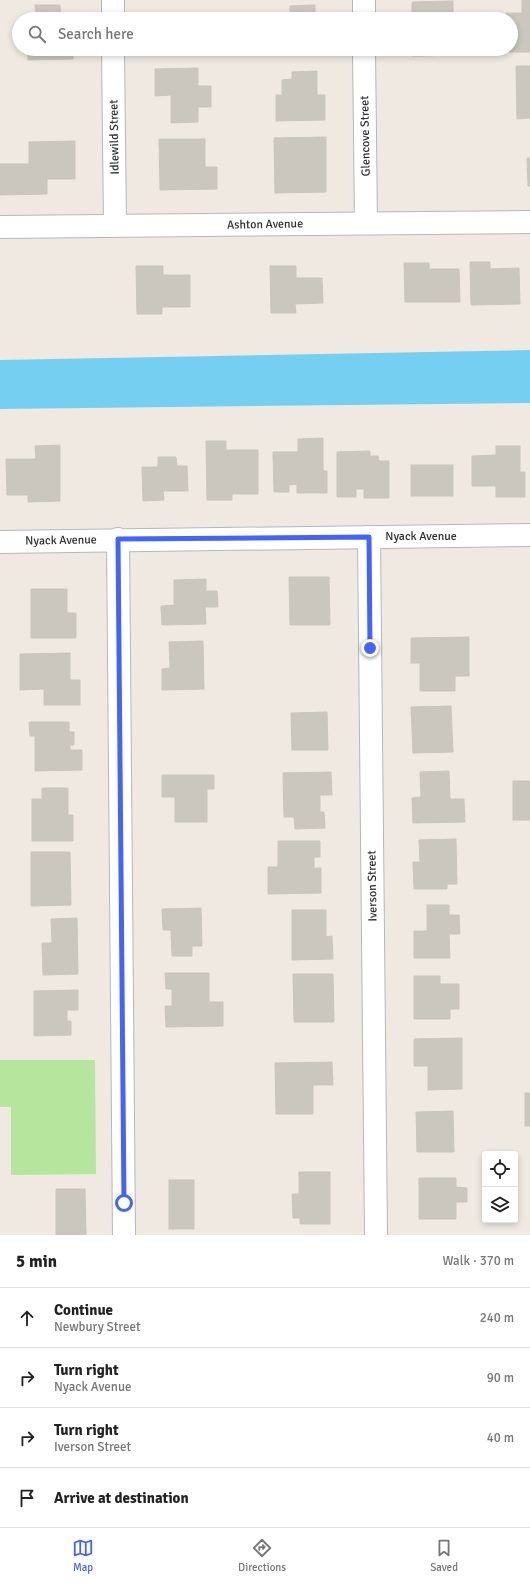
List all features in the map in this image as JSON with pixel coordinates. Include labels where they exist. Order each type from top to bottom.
[{"type":"street","points":[[113,0],[113,12]]},
{"type":"street","points":[[364,0],[364,12]]},
{"type":"street","name":"Idlewild Street","points":[[113,56],[115,226]]},
{"type":"street","name":"Glencove Street","points":[[364,56],[366,223]]},
{"type":"street","name":"Ashton Avenue","points":[[0,227],[530,222]]},
{"type":"street","name":"Nyack Avenue","points":[[0,542],[118,539],[530,535]]},
{"type":"street","name":"Iverson Street","points":[[369,537],[376,1235]]},
{"type":"street","points":[[118,539],[124,1235]]},
{"type":"green space","points":[[0,1060],[95,1060],[96,1174],[11,1175],[11,1107],[0,1107]]},
{"type":"water","points":[[530,350],[530,403],[0,409],[0,360]]},
{"type":"building","points":[[522,0],[530,0],[530,52],[518,52],[518,13],[522,13]]},
{"type":"building","points":[[453,1],[453,12],[412,12],[412,2]]},
{"type":"building","points":[[35,5],[60,5],[60,12],[36,12]]},
{"type":"building","points":[[315,5],[315,12],[290,12],[290,6]]},
{"type":"building","points":[[28,56],[73,56],[73,59],[28,60]]},
{"type":"building","points":[[516,66],[530,66],[530,118],[517,119]]},
{"type":"building","points":[[198,68],[198,86],[211,86],[211,107],[198,107],[198,122],[171,123],[171,95],[155,96],[155,69]]},
{"type":"building","points":[[317,71],[317,95],[325,95],[325,120],[276,121],[276,95],[282,95],[282,80],[292,79],[292,72]]},
{"type":"building","points":[[326,137],[326,192],[275,193],[274,138]]},
{"type":"building","points":[[159,139],[205,139],[205,167],[217,167],[217,189],[160,190]]},
{"type":"building","points":[[75,141],[75,179],[47,179],[47,194],[0,195],[0,164],[29,164],[29,142]]},
{"type":"building","points":[[527,158],[530,158],[530,186],[528,186]]},
{"type":"building","points":[[470,262],[490,262],[490,269],[519,268],[520,304],[471,305]]},
{"type":"building","points":[[404,263],[429,263],[429,269],[459,269],[460,302],[405,302]]},
{"type":"building","points":[[136,266],[163,266],[163,275],[190,275],[190,307],[162,307],[162,314],[137,314]]},
{"type":"building","points":[[270,266],[296,266],[296,278],[322,278],[323,303],[295,304],[296,313],[271,313]]},
{"type":"building","points":[[323,438],[323,471],[327,471],[327,493],[297,493],[297,484],[289,485],[289,492],[274,492],[273,452],[298,452],[298,439]]},
{"type":"building","points":[[206,441],[226,441],[226,450],[258,450],[258,494],[232,494],[232,500],[207,500]]},
{"type":"building","points":[[60,445],[60,501],[28,502],[28,495],[7,495],[6,459],[36,459],[35,446]]},
{"type":"building","points":[[496,446],[520,446],[520,472],[525,472],[525,497],[496,497],[496,486],[472,486],[472,456],[496,455]]},
{"type":"building","points":[[370,451],[370,456],[378,456],[379,461],[389,461],[389,498],[364,498],[364,489],[356,489],[356,497],[337,497],[337,452]]},
{"type":"building","points":[[158,457],[176,457],[177,466],[187,466],[188,491],[163,491],[164,500],[143,501],[142,467],[158,467]]},
{"type":"building","points":[[411,465],[453,465],[453,496],[411,496]]},
{"type":"building","points":[[289,577],[329,577],[330,625],[290,625]]},
{"type":"building","points":[[206,579],[206,591],[217,591],[218,607],[205,607],[206,624],[162,625],[161,606],[174,605],[174,580]]},
{"type":"building","points":[[31,589],[67,589],[67,613],[76,613],[76,638],[31,638]]},
{"type":"building","points":[[469,637],[469,676],[455,676],[455,691],[420,691],[420,663],[411,663],[411,638]]},
{"type":"building","points":[[203,641],[204,689],[162,690],[162,669],[170,668],[169,642]]},
{"type":"building","points":[[70,653],[70,680],[80,680],[80,705],[44,705],[44,689],[20,690],[20,654]]},
{"type":"building","points":[[451,706],[453,752],[413,753],[411,707]]},
{"type":"building","points":[[327,712],[328,750],[292,750],[291,713]]},
{"type":"building","points":[[29,722],[69,722],[69,732],[74,732],[74,745],[70,745],[70,750],[82,750],[82,770],[35,771],[35,736],[30,736]]},
{"type":"building","points":[[449,771],[450,799],[464,799],[465,822],[413,823],[412,798],[421,797],[420,772]]},
{"type":"building","points":[[331,772],[332,795],[320,795],[320,812],[324,812],[325,828],[295,829],[294,817],[284,817],[283,773]]},
{"type":"building","points":[[162,775],[214,775],[214,789],[207,789],[207,822],[175,822],[175,797],[162,797]]},
{"type":"building","points":[[513,781],[530,781],[530,820],[513,820]]},
{"type":"building","points":[[42,788],[68,788],[68,815],[73,815],[73,841],[32,841],[32,799],[42,799]]},
{"type":"building","points":[[456,839],[457,884],[447,884],[447,889],[414,889],[413,862],[420,862],[419,840]]},
{"type":"building","points":[[278,841],[320,841],[320,857],[314,857],[314,868],[321,868],[321,893],[268,894],[268,867],[278,867]]},
{"type":"building","points":[[31,852],[70,852],[71,905],[31,906]]},
{"type":"building","points":[[427,905],[449,905],[449,915],[459,915],[460,934],[449,934],[450,958],[414,958],[414,931],[427,931]]},
{"type":"building","points":[[201,908],[202,946],[192,946],[192,956],[172,956],[171,930],[163,930],[162,909]]},
{"type":"building","points":[[292,910],[326,910],[326,937],[332,936],[333,959],[292,960]]},
{"type":"building","points":[[77,918],[78,974],[43,975],[42,943],[52,943],[51,919]]},
{"type":"building","points":[[165,973],[209,973],[209,1002],[223,1002],[223,1026],[166,1027],[165,1006],[172,1006],[172,989],[166,989]]},
{"type":"building","points":[[293,974],[333,974],[334,1022],[294,1022]]},
{"type":"building","points":[[414,976],[440,976],[440,984],[459,984],[459,1009],[450,1009],[450,1019],[414,1019]]},
{"type":"building","points":[[78,990],[78,1010],[67,1010],[67,1021],[71,1021],[71,1035],[34,1036],[34,991]]},
{"type":"building","points":[[462,1038],[462,1089],[428,1090],[428,1066],[414,1066],[414,1039]]},
{"type":"building","points":[[332,1062],[333,1085],[313,1085],[313,1114],[276,1114],[275,1063]]},
{"type":"building","points":[[525,1093],[530,1093],[530,1126],[525,1126]]},
{"type":"building","points":[[453,1111],[454,1152],[417,1152],[416,1112]]},
{"type":"building","points":[[299,1172],[330,1172],[330,1224],[300,1224],[300,1218],[293,1218],[292,1194],[299,1194]]},
{"type":"building","points":[[419,1178],[456,1178],[456,1187],[467,1188],[467,1202],[456,1202],[456,1219],[419,1219]]},
{"type":"building","points":[[169,1180],[194,1180],[194,1229],[169,1229]]},
{"type":"building","points":[[56,1189],[85,1189],[86,1235],[56,1235]]},
{"type":"route","points":[[124,1203],[118,539],[369,537],[370,648]]}]
